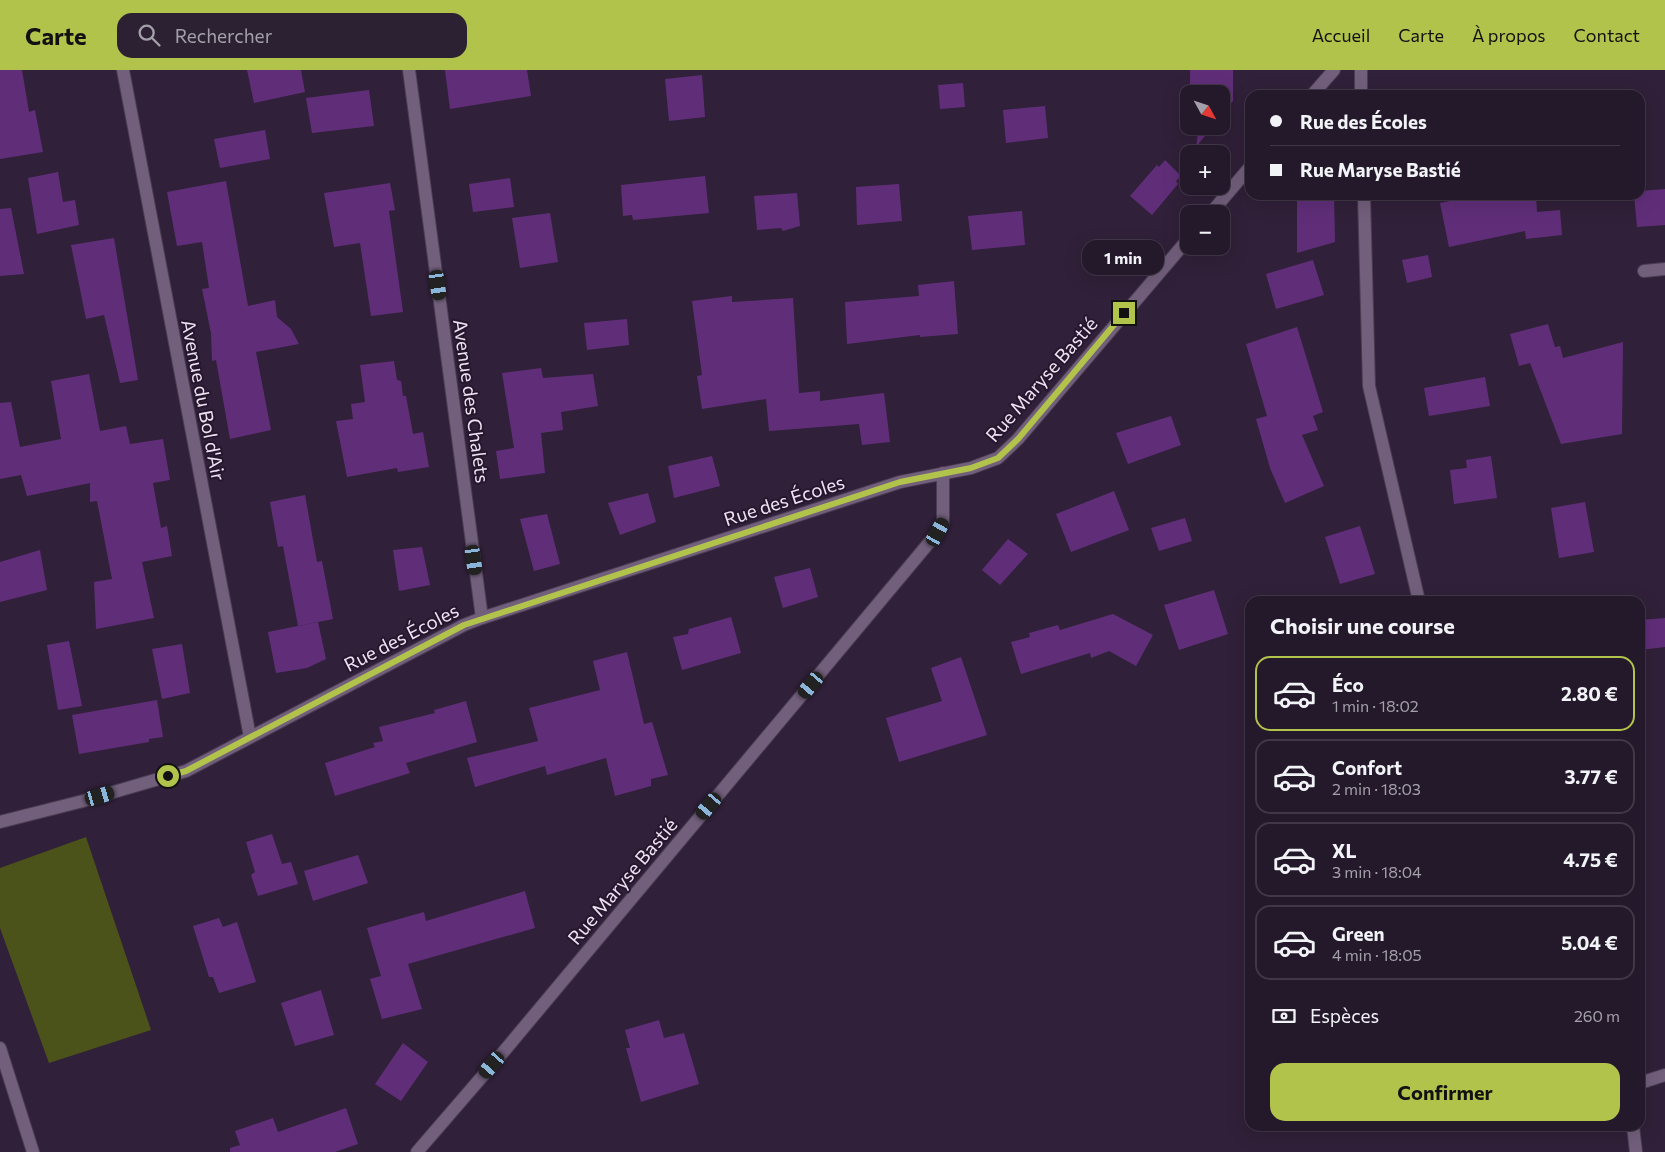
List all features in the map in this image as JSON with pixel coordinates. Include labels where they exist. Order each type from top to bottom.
[{"type":"street","name":"Avenue du Bol d'Air","points":[[123,70],[250,736]]},
{"type":"street","name":"Avenue des Chalets","points":[[409,70],[482,618]]},
{"type":"street","points":[[1316,90],[1334,70]]},
{"type":"street","points":[[1361,70],[1361,90]]},
{"type":"street","points":[[1218,205],[1245,173]]},
{"type":"street","points":[[1364,200],[1369,386],[1418,596]]},
{"type":"street","name":"Rue Maryse Bastié","points":[[417,1152],[505,1050],[938,532],[943,523],[943,473],[971,468],[998,458],[1018,439],[1180,249]]},
{"type":"street","points":[[1644,271],[1665,269]]},
{"type":"street","name":"Rue des Écoles","points":[[0,822],[83,801],[186,771],[464,625],[482,618],[900,482],[943,473]]},
{"type":"street","points":[[0,1048],[33,1152]]},
{"type":"street","points":[[1645,1081],[1665,1075]]},
{"type":"street","points":[[1634,1131],[1636,1152]]},
{"type":"green space","points":[[86,837],[151,1030],[49,1063],[0,928],[0,868]]},
{"type":"building","points":[[0,70],[22,70],[29,112],[35,110],[43,152],[0,159]]},
{"type":"building","points":[[247,70],[301,70],[305,92],[254,103]]},
{"type":"building","points":[[445,70],[527,70],[531,96],[450,109]]},
{"type":"building","points":[[1190,70],[1233,70],[1233,101],[1230,105],[1230,85],[1190,85]]},
{"type":"building","points":[[702,75],[705,117],[669,121],[665,79]]},
{"type":"building","points":[[963,83],[965,107],[940,109],[938,85]]},
{"type":"building","points":[[369,90],[374,126],[312,133],[306,98]]},
{"type":"building","points":[[1045,106],[1048,138],[1006,143],[1003,110]]},
{"type":"building","points":[[265,130],[270,159],[220,168],[214,139]]},
{"type":"building","points":[[1198,135],[1206,135],[1198,145]]},
{"type":"building","points":[[1165,160],[1180,177],[1176,181],[1178,184],[1152,215],[1130,196],[1157,165],[1159,167]]},
{"type":"building","points":[[58,172],[63,202],[75,200],[79,225],[37,234],[28,178]]},
{"type":"building","points":[[705,176],[709,213],[633,220],[632,215],[623,216],[621,185]]},
{"type":"building","points":[[510,178],[514,207],[473,212],[469,184]]},
{"type":"building","points":[[226,181],[248,306],[275,300],[277,317],[291,329],[299,344],[256,352],[271,430],[230,439],[216,360],[212,361],[211,333],[202,289],[209,288],[202,242],[177,246],[167,192]]},
{"type":"building","points":[[390,183],[395,210],[389,211],[403,312],[371,316],[360,243],[334,247],[324,193]]},
{"type":"building","points":[[899,184],[902,221],[857,225],[856,187]]},
{"type":"building","points":[[1665,189],[1665,225],[1637,227],[1634,200],[1645,200],[1645,191]]},
{"type":"building","points":[[797,193],[800,226],[783,231],[781,228],[757,230],[754,196]]},
{"type":"building","points":[[1297,200],[1334,200],[1335,242],[1297,253]]},
{"type":"building","points":[[1455,200],[1536,200],[1537,212],[1560,210],[1562,235],[1526,239],[1525,231],[1449,247],[1440,203]]},
{"type":"building","points":[[11,208],[24,274],[0,276],[0,209]]},
{"type":"building","points":[[1022,211],[1025,245],[972,250],[968,216]]},
{"type":"building","points":[[550,213],[558,262],[520,268],[512,218]]},
{"type":"building","points":[[114,238],[138,380],[120,383],[104,315],[86,319],[71,245]]},
{"type":"building","points":[[1428,255],[1432,277],[1407,283],[1402,260]]},
{"type":"building","points":[[1313,260],[1324,295],[1276,309],[1266,274]]},
{"type":"building","points":[[954,281],[958,334],[920,337],[920,335],[847,344],[845,302],[919,296],[918,285]]},
{"type":"building","points":[[732,296],[732,302],[793,298],[799,393],[820,391],[820,401],[884,393],[890,442],[862,445],[859,424],[769,431],[766,399],[702,409],[697,376],[702,375],[692,301]]},
{"type":"building","points":[[627,319],[629,345],[587,350],[584,323]]},
{"type":"building","points":[[1548,324],[1555,347],[1560,346],[1563,358],[1623,342],[1622,434],[1561,444],[1530,363],[1519,366],[1510,334]]},
{"type":"building","points":[[1297,327],[1323,412],[1313,416],[1318,430],[1302,435],[1324,486],[1285,503],[1270,468],[1256,419],[1267,416],[1246,344]]},
{"type":"building","points":[[394,361],[397,380],[401,381],[403,396],[406,396],[413,434],[423,432],[429,467],[398,472],[397,468],[347,477],[336,421],[353,419],[351,404],[365,402],[360,365]]},
{"type":"building","points":[[541,368],[543,378],[593,374],[598,406],[561,412],[563,430],[541,433],[545,473],[500,479],[496,451],[514,448],[502,373]]},
{"type":"building","points":[[89,374],[100,431],[126,426],[130,444],[163,439],[170,480],[153,483],[161,528],[167,526],[172,556],[142,562],[154,618],[96,629],[94,582],[112,579],[97,501],[90,502],[90,483],[27,496],[21,475],[0,479],[0,403],[11,402],[20,447],[61,439],[51,381]]},
{"type":"building","points":[[1485,377],[1490,406],[1429,416],[1424,388]]},
{"type":"building","points":[[1171,416],[1181,445],[1128,464],[1116,433]]},
{"type":"building","points":[[712,456],[720,486],[674,498],[668,466]]},
{"type":"building","points":[[1491,456],[1497,498],[1454,504],[1450,470],[1467,468],[1466,460]]},
{"type":"building","points":[[1114,491],[1129,530],[1071,552],[1056,514]]},
{"type":"building","points":[[648,493],[656,522],[620,535],[608,503]]},
{"type":"building","points":[[305,495],[317,562],[322,561],[333,619],[298,626],[283,546],[278,547],[270,502]]},
{"type":"building","points":[[1585,502],[1594,552],[1559,558],[1551,508]]},
{"type":"building","points":[[547,514],[560,564],[534,571],[520,519]]},
{"type":"building","points":[[1185,518],[1192,541],[1159,551],[1151,528]]},
{"type":"building","points":[[1360,526],[1375,574],[1340,584],[1325,537]]},
{"type":"building","points":[[1008,539],[1028,554],[1000,585],[982,570]]},
{"type":"building","points":[[422,547],[430,585],[399,591],[393,550]]},
{"type":"building","points":[[40,550],[47,590],[0,602],[0,562]]},
{"type":"building","points":[[810,568],[818,597],[783,608],[774,577]]},
{"type":"building","points":[[1214,590],[1228,634],[1179,650],[1164,605]]},
{"type":"building","points":[[1113,614],[1153,635],[1136,666],[1109,651],[1091,658],[1090,653],[1021,674],[1011,642],[1030,637],[1029,633],[1058,625],[1060,630]]},
{"type":"building","points":[[731,617],[741,653],[682,670],[673,637],[688,634],[689,629]]},
{"type":"building","points":[[1665,618],[1665,647],[1645,649],[1645,620]]},
{"type":"building","points":[[318,622],[326,659],[307,668],[276,673],[268,632]]},
{"type":"building","points":[[69,641],[82,706],[58,710],[47,645]]},
{"type":"building","points":[[182,644],[190,693],[162,699],[152,649]]},
{"type":"building","points":[[627,652],[644,724],[652,722],[668,775],[651,779],[651,786],[615,796],[606,758],[547,775],[545,766],[475,787],[467,758],[538,741],[529,708],[600,690],[593,661]]},
{"type":"building","points":[[961,657],[987,735],[899,762],[886,718],[942,701],[931,668]]},
{"type":"building","points":[[157,700],[163,737],[149,739],[149,742],[79,754],[72,715]]},
{"type":"building","points":[[466,701],[477,742],[406,763],[410,773],[335,796],[325,763],[375,747],[373,743],[383,741],[379,727],[435,713],[434,710]]},
{"type":"building","points":[[272,834],[282,864],[291,862],[298,884],[258,896],[251,875],[255,872],[246,842]]},
{"type":"building","points":[[358,855],[368,883],[313,901],[304,871]]},
{"type":"building","points":[[525,891],[535,928],[408,964],[422,1009],[382,1019],[370,979],[381,976],[367,928],[424,912],[426,921]]},
{"type":"building","points":[[219,918],[223,927],[237,922],[256,982],[219,993],[213,977],[209,977],[193,926]]},
{"type":"building","points":[[321,990],[334,1035],[295,1046],[281,1003]]},
{"type":"building","points":[[659,1020],[664,1038],[684,1033],[699,1084],[641,1102],[626,1048],[630,1048],[625,1030]]},
{"type":"building","points":[[403,1043],[428,1062],[401,1101],[375,1084]]},
{"type":"building","points":[[346,1108],[358,1144],[335,1152],[230,1152],[230,1148],[240,1145],[235,1131],[273,1118],[278,1132]]},
{"type":"route","points":[[168,776],[186,771],[356,680],[464,625],[482,618],[900,482],[971,468],[998,458],[1018,439],[1124,313]]}]
